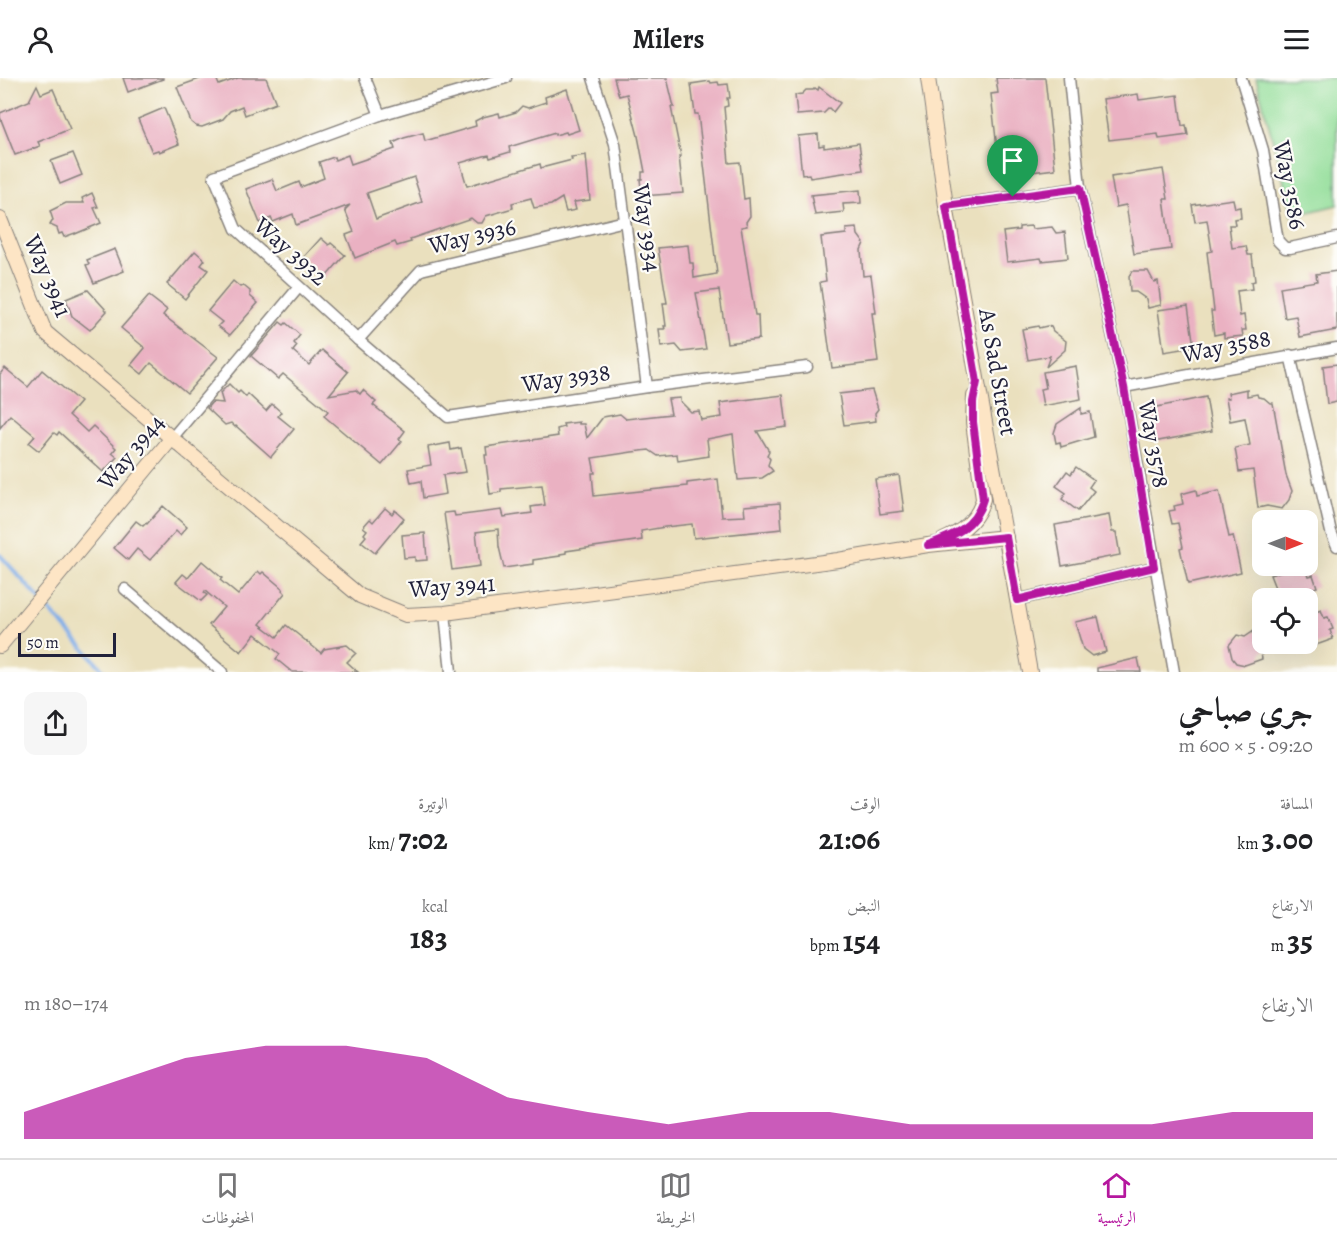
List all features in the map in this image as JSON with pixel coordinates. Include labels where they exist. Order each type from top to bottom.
[{"type":"street","points":[[365,78],[380,115]]},
{"type":"street","name":"Way 3932","points":[[358,340],[236,229],[214,176],[380,115],[506,78]]},
{"type":"street","name":"Way 3934","points":[[594,78],[615,144],[647,387]]},
{"type":"street","name":"As Sad Street","points":[[928,78],[946,206],[1030,672]]},
{"type":"street","name":"Way 3578","points":[[1070,78],[1080,188],[1124,387],[1174,672]]},
{"type":"street","name":"Way 3586","points":[[1241,78],[1263,150],[1278,241],[1285,248],[1290,248],[1337,238]]},
{"type":"street","points":[[946,206],[1080,188]]},
{"type":"street","name":"Way 3941","points":[[0,219],[45,332],[360,596],[406,615],[445,613],[814,563],[928,545],[1006,537]]},
{"type":"street","name":"Way 3936","points":[[358,340],[421,270],[625,221]]},
{"type":"street","name":"Way 3944","points":[[0,646],[299,287]]},
{"type":"street","name":"Way 3938","points":[[358,340],[448,417],[647,387],[807,367]]},
{"type":"street","name":"Way 3588","points":[[1124,387],[1337,348]]},
{"type":"street","points":[[1290,355],[1337,546]]},
{"type":"street","points":[[928,545],[969,525],[980,509],[983,490],[973,422],[973,402],[977,382]]},
{"type":"street","points":[[1017,600],[1154,567]]},
{"type":"street","points":[[125,589],[222,672]]},
{"type":"street","points":[[445,613],[451,672]]},
{"type":"green space","points":[[1256,78],[1337,78],[1337,205],[1293,216]]},
{"type":"building","points":[[123,78],[163,78],[163,79],[128,92]]},
{"type":"building","points":[[202,78],[216,78],[219,85],[238,78],[266,78],[276,103],[245,115],[242,106],[230,111],[223,119],[202,127],[196,126],[191,122],[177,87]]},
{"type":"building","points":[[614,78],[667,78],[681,156],[679,156],[683,193],[642,196],[640,179],[642,179],[642,172],[645,172],[638,136],[627,94],[619,96]]},
{"type":"building","points":[[996,78],[1045,78],[1055,169],[1000,176],[991,94],[998,93]]},
{"type":"building","points":[[710,81],[711,83],[718,82],[719,85],[728,84],[730,98],[727,98],[728,106],[724,107],[729,163],[740,162],[744,199],[749,198],[750,216],[746,222],[747,226],[741,227],[755,315],[758,315],[759,339],[727,343],[719,290],[696,293],[706,349],[682,352],[676,345],[661,347],[659,329],[665,329],[664,326],[666,326],[663,303],[667,303],[658,248],[688,245],[694,278],[717,274],[698,114],[695,114],[691,84]]},
{"type":"building","points":[[37,85],[41,94],[53,89],[70,129],[38,142],[40,146],[15,155],[0,113],[29,101]]},
{"type":"building","points":[[819,87],[840,103],[833,112],[829,108],[824,113],[797,115],[795,95],[815,88],[818,90]]},
{"type":"building","points":[[567,89],[579,130],[567,134],[566,132],[555,135],[555,133],[509,147],[510,152],[460,163],[467,186],[540,164],[541,168],[572,160],[571,157],[586,155],[590,200],[574,202],[576,210],[566,212],[562,198],[551,205],[534,208],[531,198],[512,203],[513,208],[486,216],[482,223],[477,223],[471,218],[410,239],[411,242],[397,246],[395,242],[355,258],[346,235],[354,232],[345,210],[350,205],[296,225],[293,214],[273,222],[271,218],[260,223],[246,189],[272,179],[277,191],[299,182],[301,187],[324,178],[319,162],[334,157],[335,160],[348,155],[351,164],[395,149],[393,143],[404,138],[423,133],[425,141],[476,126],[475,121],[483,117],[499,113],[500,117],[516,112],[522,106],[528,108],[546,102],[545,97]],"holes":[[[414,177],[422,202],[376,219],[367,193]]]},
{"type":"building","points":[[1138,94],[1139,100],[1178,95],[1182,126],[1186,125],[1188,135],[1159,139],[1158,134],[1109,140],[1103,99]]},
{"type":"building","points":[[164,108],[179,144],[159,152],[158,150],[152,152],[138,119]]},
{"type":"building","points":[[818,134],[819,146],[824,145],[824,148],[859,143],[863,170],[810,178],[809,174],[802,175],[798,136]]},
{"type":"building","points":[[73,153],[82,175],[60,184],[51,161]]},
{"type":"building","points":[[1163,169],[1168,199],[1164,199],[1171,249],[1134,254],[1126,205],[1116,207],[1111,177]]},
{"type":"building","points":[[860,190],[861,203],[843,204],[844,212],[815,215],[811,195]]},
{"type":"building","points":[[92,193],[98,207],[94,208],[101,223],[64,237],[62,233],[59,234],[57,228],[50,225],[53,220],[50,211],[66,203],[84,203],[82,198]]},
{"type":"building","points":[[1233,199],[1235,208],[1240,207],[1241,218],[1234,219],[1235,225],[1229,225],[1232,248],[1246,246],[1248,255],[1252,255],[1255,281],[1251,282],[1252,289],[1237,291],[1240,316],[1244,315],[1246,330],[1242,330],[1243,336],[1224,338],[1224,333],[1214,335],[1211,311],[1214,311],[1207,252],[1212,251],[1207,220],[1195,222],[1192,205]]},
{"type":"building","points":[[1031,226],[1032,229],[1052,227],[1056,233],[1065,232],[1068,258],[1007,262],[1003,232]]},
{"type":"building","points":[[857,228],[858,235],[864,243],[861,250],[863,276],[871,275],[876,313],[872,313],[878,362],[832,368],[820,282],[826,281],[821,237],[846,234],[846,229]]},
{"type":"building","points":[[321,238],[345,255],[325,278],[303,258]]},
{"type":"building","points":[[115,249],[124,271],[94,283],[86,265],[89,264],[87,260]]},
{"type":"building","points":[[195,251],[205,260],[201,265],[208,270],[185,299],[167,284]]},
{"type":"building","points":[[1132,271],[1148,271],[1154,282],[1158,281],[1161,305],[1148,308],[1146,299],[1136,292],[1130,292],[1129,276]]},
{"type":"building","points":[[1337,271],[1337,330],[1300,337],[1296,316],[1285,318],[1280,287],[1317,281],[1316,274]]},
{"type":"building","points":[[233,281],[250,291],[250,296],[258,303],[230,335],[218,326],[222,322],[208,311]]},
{"type":"building","points":[[88,290],[107,311],[90,330],[72,316],[66,299]]},
{"type":"building","points":[[149,296],[167,310],[163,315],[218,357],[187,393],[151,363],[142,374],[131,365],[145,348],[121,328]]},
{"type":"building","points":[[1188,306],[1194,347],[1164,352],[1158,310]]},
{"type":"building","points":[[280,322],[284,325],[286,323],[300,335],[294,343],[297,346],[293,351],[309,365],[322,350],[348,372],[329,395],[356,390],[360,394],[363,390],[376,402],[373,405],[405,431],[399,439],[402,441],[382,465],[324,416],[328,411],[283,374],[278,379],[251,356]]},
{"type":"building","points":[[1038,326],[1039,328],[1051,327],[1066,341],[1065,350],[1046,367],[1050,356],[1028,360],[1022,329]]},
{"type":"building","points":[[1337,364],[1337,402],[1327,404],[1323,366]]},
{"type":"building","points":[[1076,366],[1081,399],[1043,406],[1040,389],[1046,388],[1043,372]]},
{"type":"building","points":[[5,368],[28,387],[42,370],[80,402],[69,415],[87,432],[93,426],[116,448],[112,453],[117,457],[103,472],[59,432],[57,435],[54,433],[39,451],[29,443],[35,436],[10,415],[0,428],[0,374]]},
{"type":"building","points":[[229,384],[238,393],[240,391],[246,397],[248,394],[266,411],[272,404],[281,412],[278,416],[294,429],[271,457],[236,426],[231,423],[225,425],[207,408],[212,402],[223,403],[220,393]]},
{"type":"building","points":[[1247,389],[1247,396],[1257,394],[1258,397],[1273,403],[1286,475],[1292,491],[1282,509],[1267,506],[1258,508],[1253,470],[1239,472],[1235,448],[1250,445],[1245,418],[1230,421],[1226,398],[1229,398],[1228,393]]},
{"type":"building","points":[[872,390],[878,409],[875,413],[876,421],[844,425],[839,394]]},
{"type":"building","points":[[783,395],[787,427],[757,431],[769,451],[768,465],[773,471],[762,478],[738,480],[733,434],[707,439],[709,456],[678,461],[677,454],[658,456],[649,450],[592,458],[595,473],[592,473],[594,496],[687,486],[687,483],[718,479],[722,517],[745,516],[744,506],[780,503],[782,529],[694,538],[692,524],[665,527],[641,531],[642,540],[566,551],[560,556],[533,560],[533,564],[504,568],[498,529],[476,532],[480,566],[452,570],[444,513],[454,512],[455,516],[502,510],[504,517],[532,513],[531,507],[545,505],[542,485],[501,489],[501,492],[490,494],[486,447],[558,436],[557,429],[564,427],[563,424],[579,422],[579,424],[584,424],[587,438],[603,417],[620,414],[626,419],[671,414],[668,399],[680,398],[680,401],[691,412],[699,411],[701,420],[722,417],[720,403]]},
{"type":"building","points":[[1206,397],[1212,431],[1153,442],[1147,409]]},
{"type":"building","points":[[1081,408],[1081,414],[1090,412],[1094,437],[1061,447],[1060,442],[1056,443],[1054,433],[1057,424]]},
{"type":"building","points":[[450,443],[451,450],[461,448],[466,472],[443,475],[446,494],[423,498],[421,481],[411,483],[408,469],[431,465],[428,447]]},
{"type":"building","points":[[1076,467],[1094,480],[1089,487],[1094,491],[1078,511],[1062,499],[1066,493],[1056,486],[1067,471],[1071,474]]},
{"type":"building","points":[[899,475],[904,511],[880,514],[875,479]]},
{"type":"building","points":[[1196,490],[1197,496],[1219,491],[1229,537],[1233,536],[1241,572],[1188,584],[1180,548],[1183,547],[1178,523],[1172,524],[1169,511],[1175,510],[1174,506],[1183,504],[1181,494]]},
{"type":"building","points":[[163,506],[187,527],[180,535],[176,531],[150,560],[137,549],[128,560],[114,548],[136,521],[143,526],[147,524]]},
{"type":"building","points":[[385,508],[392,514],[395,510],[404,518],[375,553],[361,542],[367,530],[363,527],[370,519],[373,522]]},
{"type":"building","points":[[1109,515],[1112,532],[1116,532],[1120,555],[1062,566],[1055,525]]},
{"type":"building","points":[[425,533],[427,560],[415,561],[415,557],[404,558],[402,535]]},
{"type":"building","points":[[202,561],[238,595],[258,571],[261,574],[263,572],[285,593],[260,624],[277,637],[286,625],[321,653],[324,649],[347,645],[356,653],[347,662],[358,672],[292,672],[276,659],[280,654],[255,634],[241,652],[209,625],[224,607],[205,591],[207,595],[201,601],[176,582],[183,574],[188,578]]},
{"type":"building","points":[[1270,576],[1313,576],[1317,587],[1314,588],[1275,588]]},
{"type":"building","points":[[1321,610],[1324,618],[1328,617],[1333,629],[1330,630],[1333,639],[1318,644],[1318,611]]},
{"type":"building","points":[[1098,617],[1106,652],[1092,656],[1083,649],[1075,622]]},
{"type":"building","points":[[1252,632],[1252,654],[1261,654],[1262,659],[1245,665],[1236,663],[1232,658],[1229,645],[1237,635],[1245,637]]},
{"type":"building","points":[[1138,658],[1141,672],[1097,672],[1097,668]]},
{"type":"waterway","points":[[0,555],[105,672]]},
{"type":"route","points":[[1080,188],[1124,387],[1154,567],[1017,600],[1006,537],[928,545],[969,525],[976,517],[983,499],[973,422],[973,402],[977,382],[946,206],[1013,197],[1080,188]]}]
